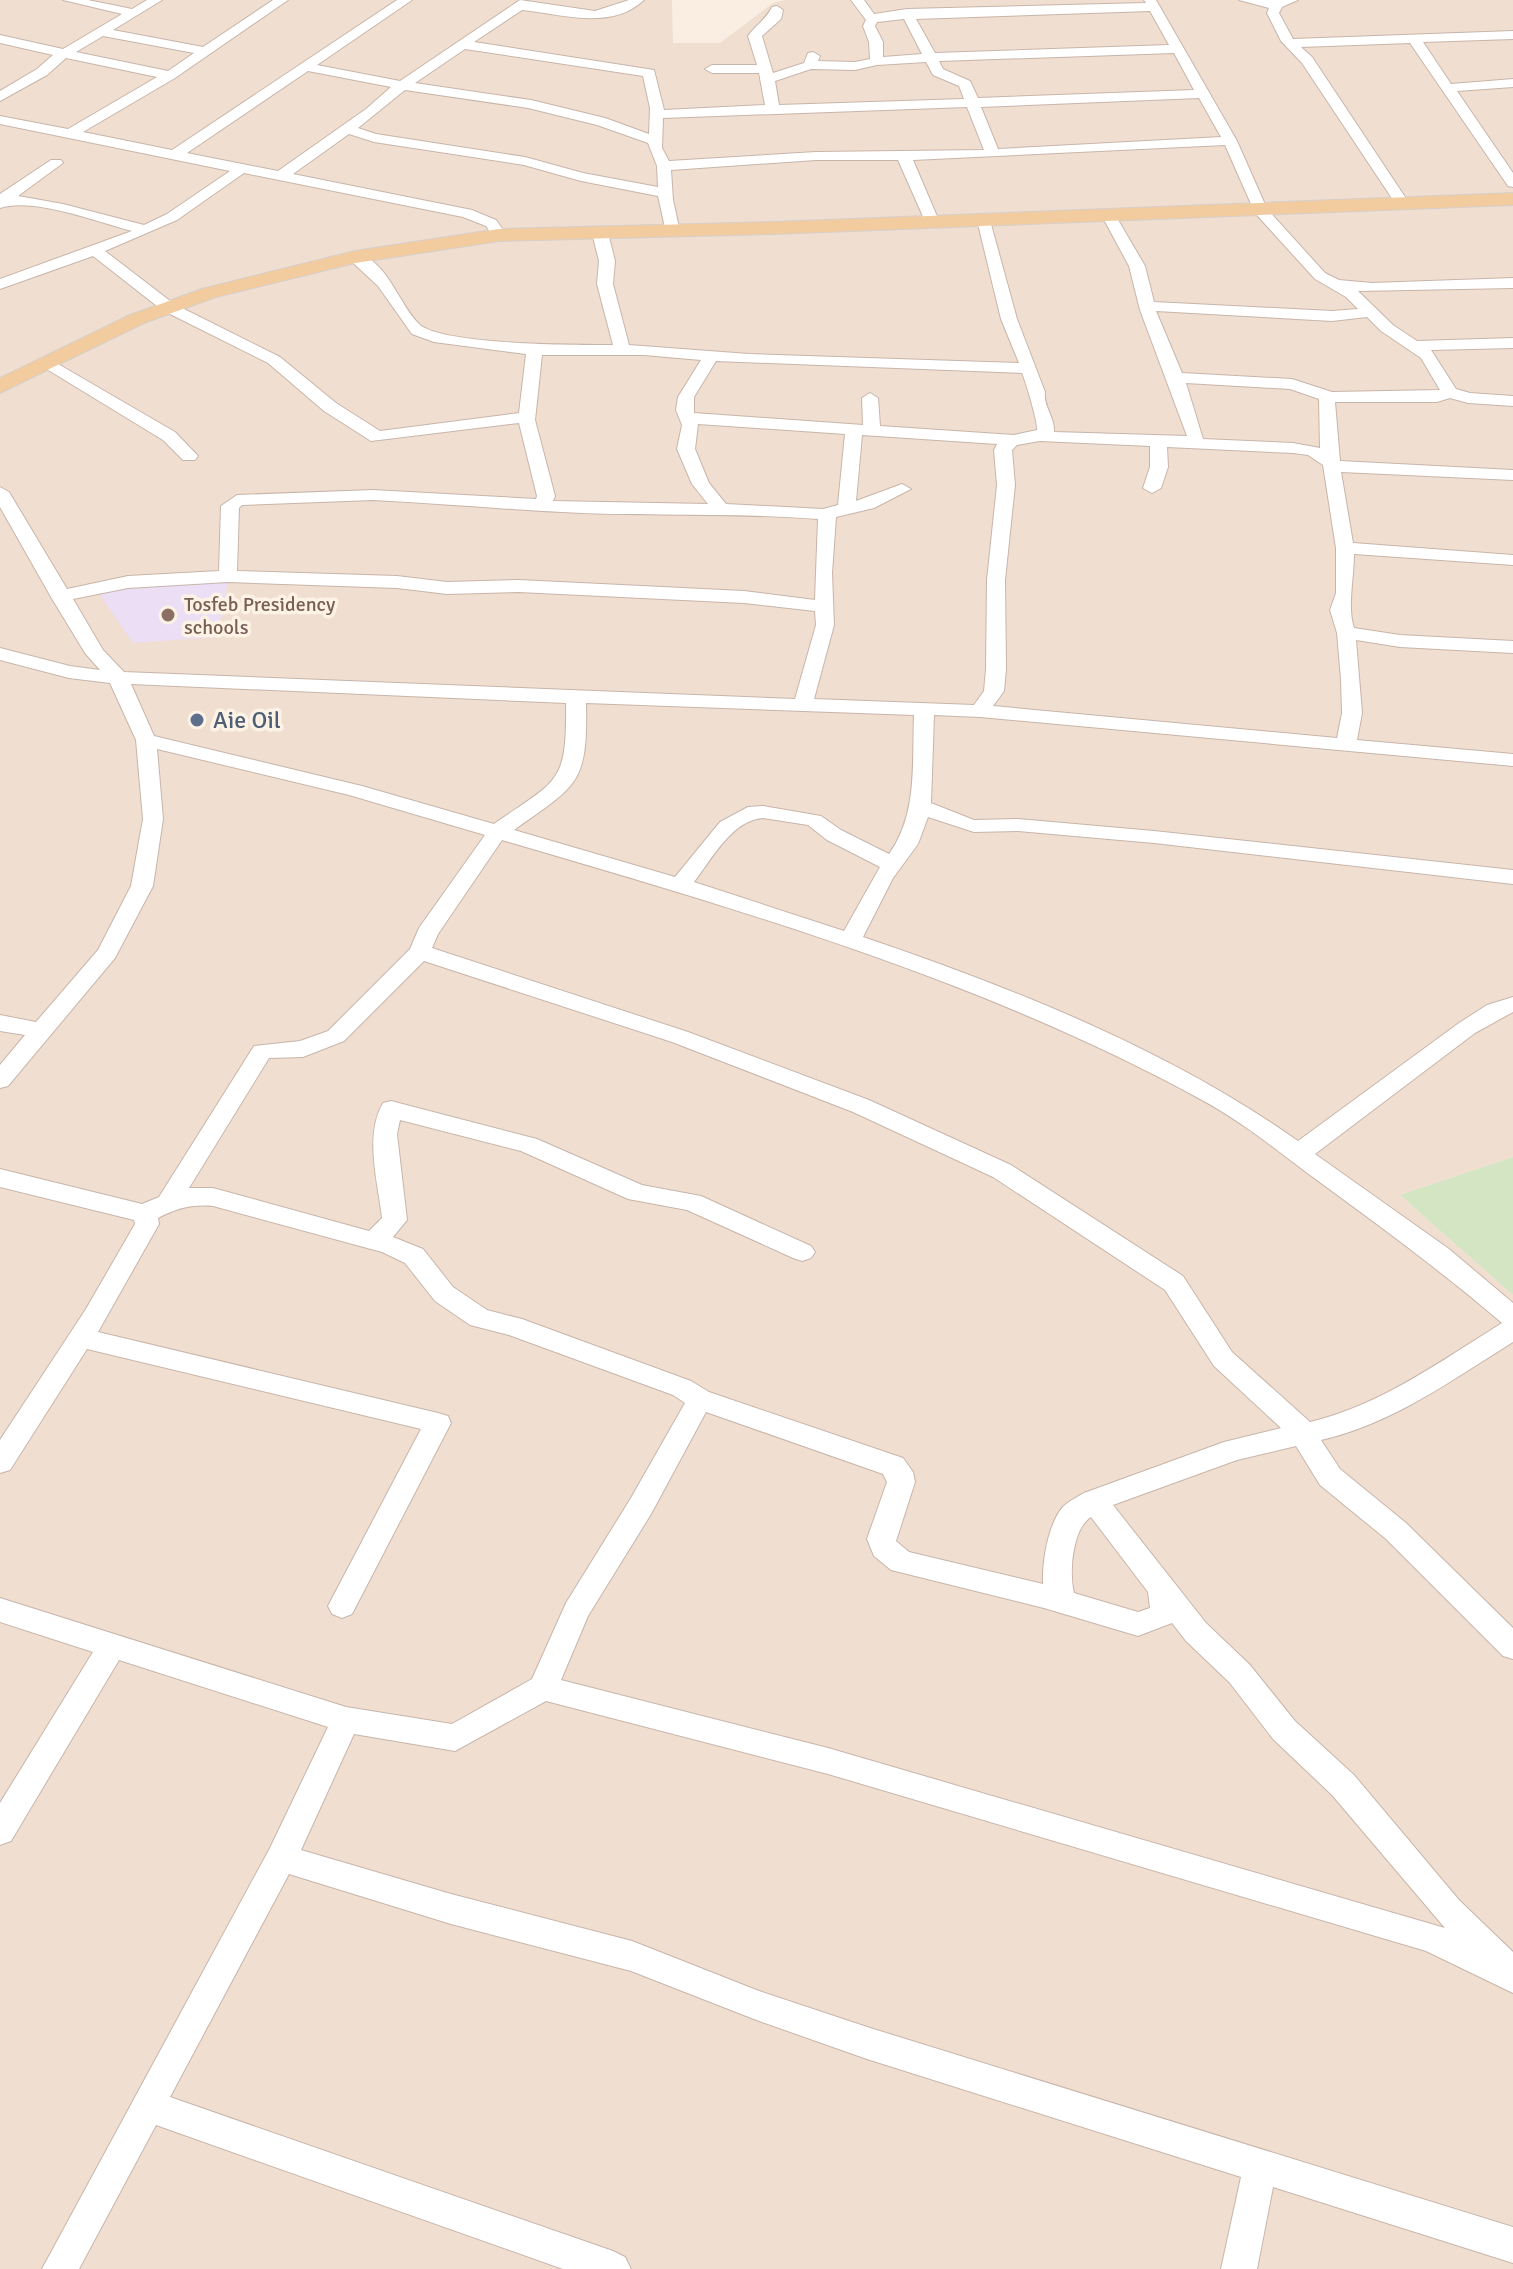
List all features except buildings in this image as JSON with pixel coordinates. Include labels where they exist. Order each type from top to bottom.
[{"type":"main road","points":[[0,386],[168,307],[258,280],[355,257],[499,235],[673,232],[1513,199]]},
{"type":"street","points":[[69,0],[135,13]]},
{"type":"street","points":[[0,97],[42,72],[54,59],[156,0]]},
{"type":"street","points":[[70,134],[170,75],[282,0]]},
{"type":"street","points":[[174,155],[406,0]]},
{"type":"street","points":[[278,174],[524,3],[593,17],[612,13],[638,0]]},
{"type":"street","points":[[857,0],[872,20]]},
{"type":"street","points":[[1245,0],[1277,5],[1292,0]]},
{"type":"street","points":[[877,61],[876,42],[869,26],[872,20],[880,16],[1152,4],[1230,141],[1260,210],[1309,264],[1332,283],[1352,294],[1399,338],[1416,346],[1432,362],[1450,392]]},
{"type":"street","points":[[1277,5],[1273,13],[1288,41],[1293,43],[1513,35]]},
{"type":"street","points":[[772,107],[755,36],[776,16],[777,10]]},
{"type":"street","points":[[907,13],[938,72],[965,84],[992,152]]},
{"type":"street","points":[[102,32],[205,51]]},
{"type":"street","points":[[0,39],[110,65],[170,75]]},
{"type":"street","points":[[1414,39],[1513,183]]},
{"type":"street","points":[[1293,43],[1402,203]]},
{"type":"street","points":[[465,45],[649,73],[657,114],[655,148],[664,166],[673,232]]},
{"type":"street","points":[[712,69],[766,74],[812,61],[855,66],[877,61],[929,58],[1179,49]]},
{"type":"street","points":[[306,67],[531,104],[549,111],[600,121],[656,141]]},
{"type":"street","points":[[1447,88],[1513,83]]},
{"type":"street","points":[[657,114],[772,107],[972,105],[1202,94]]},
{"type":"street","points":[[0,120],[174,155],[234,172],[278,174],[481,217],[491,223],[499,235]]},
{"type":"street","points":[[345,128],[374,138],[525,161],[581,177],[666,193]]},
{"type":"street","points":[[664,166],[851,154],[904,157],[1230,141]]},
{"type":"street","points":[[904,157],[932,221]]},
{"type":"street","points":[[2,200],[34,175],[56,163]]},
{"type":"street","points":[[0,284],[145,230],[172,217],[234,172]]},
{"type":"street","points":[[2,200],[84,213],[145,230]]},
{"type":"street","points":[[1109,216],[1137,266],[1147,306],[1196,437],[1192,441]]},
{"type":"street","points":[[984,220],[1000,277],[999,285],[1046,423],[1045,432],[1040,436]]},
{"type":"street","points":[[600,233],[607,261],[605,284],[622,350]]},
{"type":"street","points":[[97,250],[101,257],[168,307],[274,360],[330,407],[377,437],[527,417]]},
{"type":"street","points":[[355,257],[377,274],[400,305],[405,319],[421,335],[535,350],[622,350],[1028,368]]},
{"type":"street","points":[[1332,283],[1372,288],[1513,283]]},
{"type":"street","points":[[1147,306],[1332,316],[1371,312]]},
{"type":"street","points":[[1416,346],[1513,343]]},
{"type":"street","points":[[535,350],[527,417],[546,496],[543,506]]},
{"type":"street","points":[[712,355],[686,397],[684,410],[690,434],[686,449],[701,484],[722,510]]},
{"type":"street","points":[[46,362],[169,436],[189,456]]},
{"type":"street","points":[[1175,378],[1292,384],[1330,397],[1424,398],[1450,392],[1468,398],[1513,401]]},
{"type":"street","points":[[1330,397],[1325,404],[1328,458],[1345,548],[1345,593],[1339,610],[1347,643],[1352,713],[1346,744]]},
{"type":"street","points":[[846,509],[852,486],[849,475],[870,398]]},
{"type":"street","points":[[687,418],[1014,440]]},
{"type":"street","points":[[980,711],[994,691],[996,580],[1006,485],[1002,454],[1006,443],[1040,436],[1192,441],[1293,448],[1328,458],[1513,475]]},
{"type":"street","points":[[1152,488],[1159,467],[1158,442]]},
{"type":"street","points":[[228,576],[230,506],[237,500],[373,495],[492,500],[543,506],[827,514],[868,504],[902,489]]},
{"type":"street","points":[[0,492],[95,653],[118,678],[146,740],[153,819],[142,886],[107,953],[0,1080]]},
{"type":"street","points":[[803,704],[822,640],[826,607],[823,573],[827,514]]},
{"type":"street","points":[[1345,548],[1513,560]]},
{"type":"street","points":[[60,597],[93,587],[128,582],[228,576],[397,582],[447,588],[519,586],[744,597],[826,607]]},
{"type":"street","points":[[1347,643],[1400,641],[1513,647]]},
{"type":"street","points":[[0,654],[69,672],[118,678],[980,711],[1513,760]]},
{"type":"street","points":[[169,1201],[262,1051],[303,1049],[336,1036],[420,952],[427,933],[498,831],[558,789],[571,771],[577,748],[576,696]]},
{"type":"street","points":[[850,941],[891,864],[907,844],[921,806],[924,710]]},
{"type":"street","points":[[146,740],[355,790],[732,900],[998,997],[1162,1068],[1213,1095],[1299,1153],[1440,1256],[1513,1318]]},
{"type":"street","points":[[921,806],[951,820],[974,826],[1018,825],[1154,837],[1513,877]]},
{"type":"street","points":[[680,885],[727,826],[748,813],[763,812],[814,820],[834,835],[891,864]]},
{"type":"street","points":[[420,952],[680,1037],[861,1106],[1002,1171],[1174,1283],[1223,1359],[1303,1432],[1318,1462],[1330,1477],[1396,1531],[1513,1647]]},
{"type":"street","points":[[1299,1153],[1467,1028],[1495,1010],[1513,1004]]},
{"type":"street","points":[[0,1023],[43,1031]]},
{"type":"street","points":[[374,1241],[395,1220],[385,1134],[391,1109],[528,1145],[637,1193],[692,1202],[802,1252]]},
{"type":"street","points":[[0,1178],[145,1214],[169,1201],[192,1195],[213,1197],[374,1241],[414,1256],[444,1294],[479,1318],[513,1326],[682,1388],[700,1399],[893,1466],[899,1472],[901,1482],[881,1539],[884,1548],[901,1562],[1138,1624],[1161,1616],[1165,1605],[1162,1588]]},
{"type":"street","points":[[0,1462],[80,1338],[147,1224],[145,1214]]},
{"type":"street","points":[[1062,1603],[1057,1581],[1058,1564],[1068,1523],[1073,1514],[1094,1501],[1234,1450],[1350,1423],[1403,1397],[1513,1329]]},
{"type":"street","points":[[80,1338],[438,1423],[342,1606]]},
{"type":"street","points":[[0,1610],[111,1648],[346,1720],[455,1738],[543,1688],[576,1611],[641,1506],[700,1399]]},
{"type":"street","points":[[1094,1501],[1196,1632],[1240,1674],[1284,1730],[1343,1785],[1443,1926],[1513,1976]]},
{"type":"street","points":[[0,1831],[111,1648]]},
{"type":"street","points":[[543,1688],[828,1761],[1311,1905],[1443,1926]]},
{"type":"street","points":[[60,2269],[281,1858],[346,1720]]},
{"type":"street","points":[[281,1858],[451,1909],[632,1956],[759,2006],[867,2043],[1513,2245]]},
{"type":"street","points":[[149,2106],[613,2269]]},
{"type":"street","points":[[1239,2269],[1260,2167]]},
{"type":"shaded area","points":[[0,0],[672,0],[673,43],[720,43],[773,3],[785,0],[1513,0],[1513,1157],[1400,1195],[1513,1295],[1513,2269],[0,2269]]},
{"type":"shaded area","name":"Tosfeb Presidency schools","points":[[228,583],[217,637],[133,643],[98,592]]},
{"type":"green space","points":[[1513,1157],[1513,1295],[1400,1195]]},
{"type":"place","name":"Tosfeb Presidency schools","points":[[168,615]]},
{"type":"place","name":"Aie Oil","points":[[197,720]]}]
